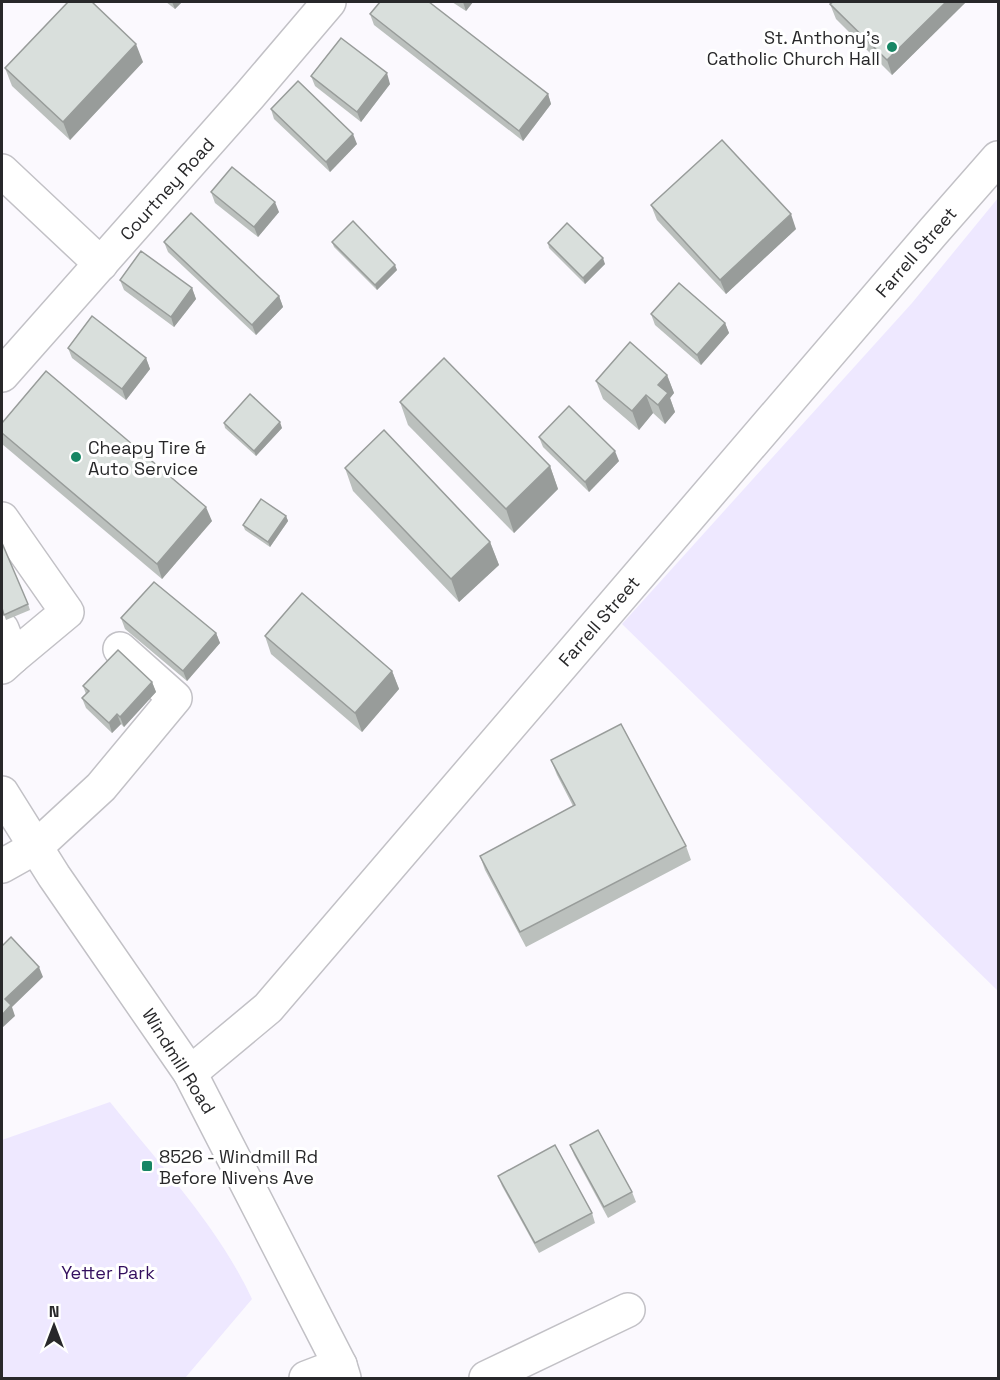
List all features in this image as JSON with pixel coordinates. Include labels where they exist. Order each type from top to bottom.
[{"type":"street","name":"Courtney Road","points":[[2,372],[101,264],[329,2]]},
{"type":"street","name":"Farrell Street","points":[[190,1073],[268,1008],[925,241],[999,158]]},
{"type":"street","points":[[2,171],[101,264]]},
{"type":"street","points":[[2,519],[67,612],[5,651]]},
{"type":"street","points":[[2,866],[36,846],[101,788],[175,698],[120,649]]},
{"type":"street","name":"Windmill Road","points":[[2,793],[54,876],[190,1073],[342,1372]]},
{"type":"street","points":[[486,1378],[628,1310]]},
{"type":"street","points":[[306,1378],[342,1372]]},
{"type":"green space","points":[[998,198],[998,991],[622,624],[912,303]]},
{"type":"green space","name":"Yetter Park","points":[[110,1102],[205,1221],[238,1272],[252,1299],[185,1378],[2,1378],[2,1140]]},
{"type":"building","points":[[68,2],[92,2],[136,44],[63,122],[5,68]]},
{"type":"building","points":[[380,2],[429,2],[548,94],[519,131],[370,14]]},
{"type":"building","name":"St. Anthony's Catholic Church Hall","points":[[833,2],[946,2],[887,60],[830,4]]},
{"type":"building","points":[[341,38],[387,73],[357,112],[311,76]]},
{"type":"building","points":[[298,81],[353,134],[326,162],[271,109]]},
{"type":"building","points":[[722,140],[791,214],[720,280],[651,205]]},
{"type":"building","points":[[232,167],[275,202],[254,227],[211,192]]},
{"type":"building","points":[[191,213],[279,296],[252,325],[164,242]]},
{"type":"building","points":[[353,221],[395,265],[375,285],[332,242]]},
{"type":"building","points":[[567,223],[603,258],[583,278],[548,243]]},
{"type":"building","points":[[141,251],[192,288],[171,317],[120,280]]},
{"type":"building","points":[[679,283],[725,323],[697,355],[651,314]]},
{"type":"building","points":[[92,316],[146,358],[122,389],[68,348]]},
{"type":"building","points":[[630,342],[667,375],[658,385],[668,393],[658,405],[646,395],[632,411],[596,381]]},
{"type":"building","points":[[444,358],[550,466],[506,509],[400,402]]},
{"type":"building","points":[[46,371],[206,507],[157,564],[2,433],[2,423]]},
{"type":"building","points":[[250,394],[280,422],[254,451],[224,423]]},
{"type":"building","points":[[569,406],[615,451],[585,482],[539,437]]},
{"type":"building","points":[[384,430],[490,542],[451,579],[345,468]]},
{"type":"building","points":[[261,499],[286,516],[268,542],[243,525]]},
{"type":"building","points":[[2,543],[28,604],[4,615],[2,608]]},
{"type":"building","points":[[154,582],[216,633],[183,671],[121,618]]},
{"type":"building","points":[[302,593],[392,671],[355,713],[265,636]]},
{"type":"building","points":[[118,650],[152,682],[120,717],[117,714],[109,723],[82,698],[89,691],[83,686]]},
{"type":"building","points":[[621,724],[686,846],[520,932],[480,856],[575,805],[551,760]]},
{"type":"building","points":[[11,937],[39,967],[5,999],[11,1005],[2,1015],[2,946]]},
{"type":"building","points":[[598,1130],[632,1192],[604,1207],[570,1145]]},
{"type":"building","points":[[555,1145],[592,1213],[535,1243],[498,1176]]},
{"type":"place","name":"St. Anthony's Catholic Church Hall","points":[[892,47]]},
{"type":"place","name":"Cheapy Tire & Auto Service","points":[[76,457]]},
{"type":"place","name":"8526 - Windmill Rd Before Nivens Ave","points":[[147,1166]]}]
